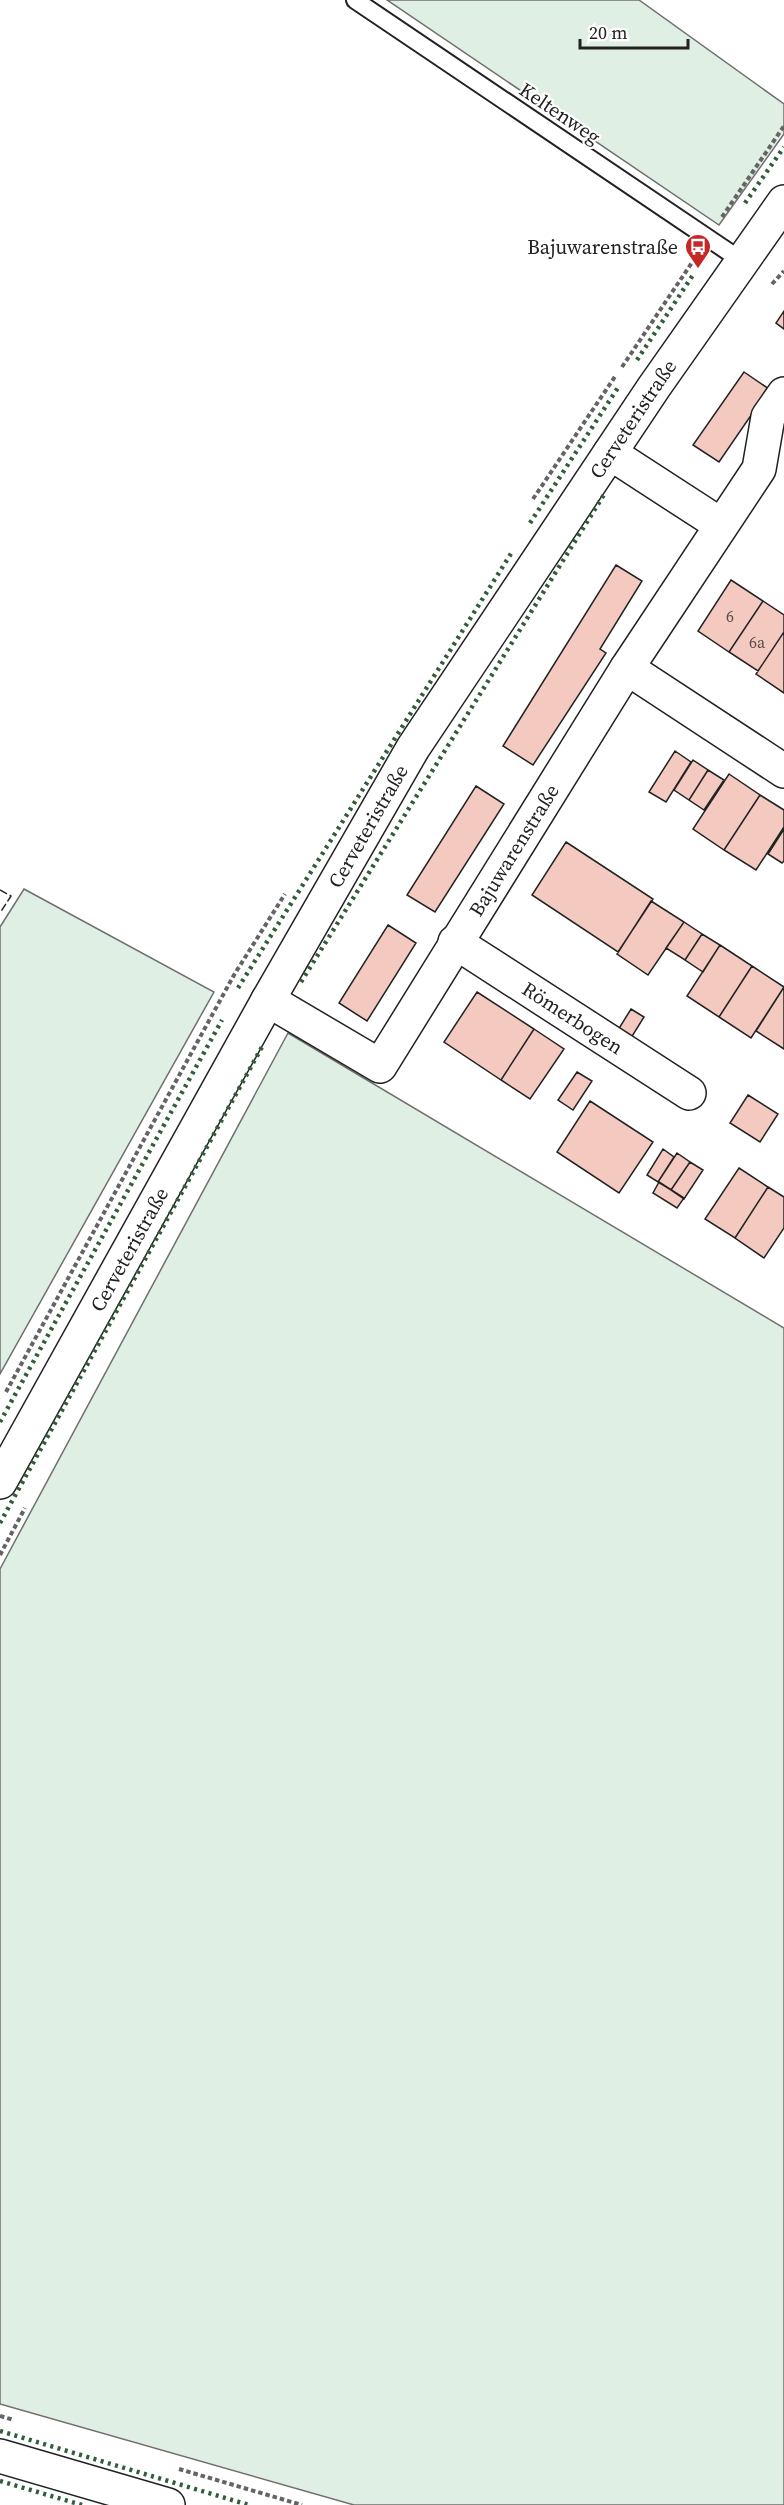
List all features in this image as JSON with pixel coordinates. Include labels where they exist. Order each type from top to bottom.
[{"type":"street","name":"Cerveteristraße","points":[[0,1482],[268,1000],[413,748],[610,453],[784,202]]},
{"type":"street","name":"Bajuwarenstraße","points":[[268,1000],[380,1066],[627,668],[759,470],[768,417],[784,394]]},
{"type":"street","points":[[610,453],[721,525]]},
{"type":"street","points":[[627,668],[784,771]]},
{"type":"street","name":"Römerbogen","points":[[455,942],[688,1093]]},
{"type":"street","points":[[0,2456],[168,2505]]},
{"type":"lane","name":"Keltenweg","points":[[355,0],[742,261]]},
{"type":"path","points":[[769,288],[784,271]]},
{"type":"path","points":[[0,1555],[28,1501]]},
{"type":"green space","points":[[387,0],[639,0],[784,104],[784,134],[719,225]]},
{"type":"green space","points":[[24,889],[214,992],[0,1374],[0,927]]},
{"type":"green space","points":[[288,1033],[784,1328],[784,2505],[354,2505],[0,2404],[0,1569]]},
{"type":"building","points":[[784,311],[784,329],[776,323]]},
{"type":"building","points":[[744,372],[769,389],[719,462],[693,445]]},
{"type":"building","points":[[616,565],[642,581],[600,649],[606,653],[533,765],[503,746]]},
{"type":"building","points":[[731,580],[763,601],[729,652],[698,631]]},
{"type":"building","points":[[763,601],[784,615],[784,632],[758,671],[729,652]]},
{"type":"building","points":[[784,632],[784,693],[756,674]]},
{"type":"building","points":[[675,751],[691,762],[666,802],[649,792]]},
{"type":"building","points":[[693,760],[708,770],[689,800],[674,790]]},
{"type":"building","points":[[708,770],[724,780],[704,810],[689,800]]},
{"type":"building","points":[[729,774],[760,795],[724,850],[693,829]]},
{"type":"building","points":[[476,786],[504,804],[435,912],[407,895]]},
{"type":"building","points":[[760,795],[784,810],[784,827],[756,870],[724,850]]},
{"type":"building","points":[[784,829],[784,861],[782,863],[768,854]]},
{"type":"building","points":[[566,842],[653,899],[618,952],[532,895]]},
{"type":"building","points":[[651,901],[684,922],[648,975],[617,954]]},
{"type":"building","points":[[684,922],[702,934],[685,960],[666,948]]},
{"type":"building","points":[[388,925],[416,943],[367,1021],[339,1003]]},
{"type":"building","points":[[702,934],[720,945],[703,972],[685,960]]},
{"type":"building","points":[[720,945],[752,966],[719,1017],[687,996]]},
{"type":"building","points":[[752,966],[784,987],[751,1038],[719,1017]]},
{"type":"building","points":[[784,987],[784,1049],[756,1031]]},
{"type":"building","points":[[477,992],[534,1029],[501,1080],[444,1042]]},
{"type":"building","points":[[631,1009],[644,1017],[631,1038],[618,1030]]},
{"type":"building","points":[[534,1029],[564,1049],[530,1099],[501,1080]]},
{"type":"building","points":[[577,1072],[592,1081],[573,1110],[558,1100]]},
{"type":"building","points":[[748,1095],[778,1114],[760,1142],[730,1123]]},
{"type":"building","points":[[590,1101],[653,1142],[619,1193],[557,1152]]},
{"type":"building","points":[[663,1149],[674,1157],[658,1182],[647,1175]]},
{"type":"building","points":[[677,1153],[690,1162],[671,1190],[658,1182]]},
{"type":"building","points":[[690,1162],[703,1170],[684,1199],[671,1190]]},
{"type":"building","points":[[739,1168],[768,1187],[735,1238],[705,1219]]},
{"type":"building","points":[[659,1182],[684,1198],[677,1208],[653,1193]]},
{"type":"building","points":[[768,1187],[784,1197],[784,1228],[764,1258],[735,1238]]},
{"type":"hedge","points":[[745,203],[784,147]]},
{"type":"hedge","points":[[637,360],[693,275]]},
{"type":"hedge","points":[[530,523],[619,386]]},
{"type":"hedge","points":[[301,982],[605,493]]},
{"type":"hedge","points":[[238,988],[512,552]]},
{"type":"hedge","points":[[0,1422],[222,1020]]},
{"type":"hedge","points":[[0,1523],[263,1045]]},
{"type":"hedge","points":[[0,2431],[249,2505]]},
{"type":"hedge","points":[[0,2481],[82,2505]]},
{"type":"fence","points":[[0,890],[11,896],[0,913]]},
{"type":"place","name":"Bajuwarenstraße","points":[[698,270]]}]
